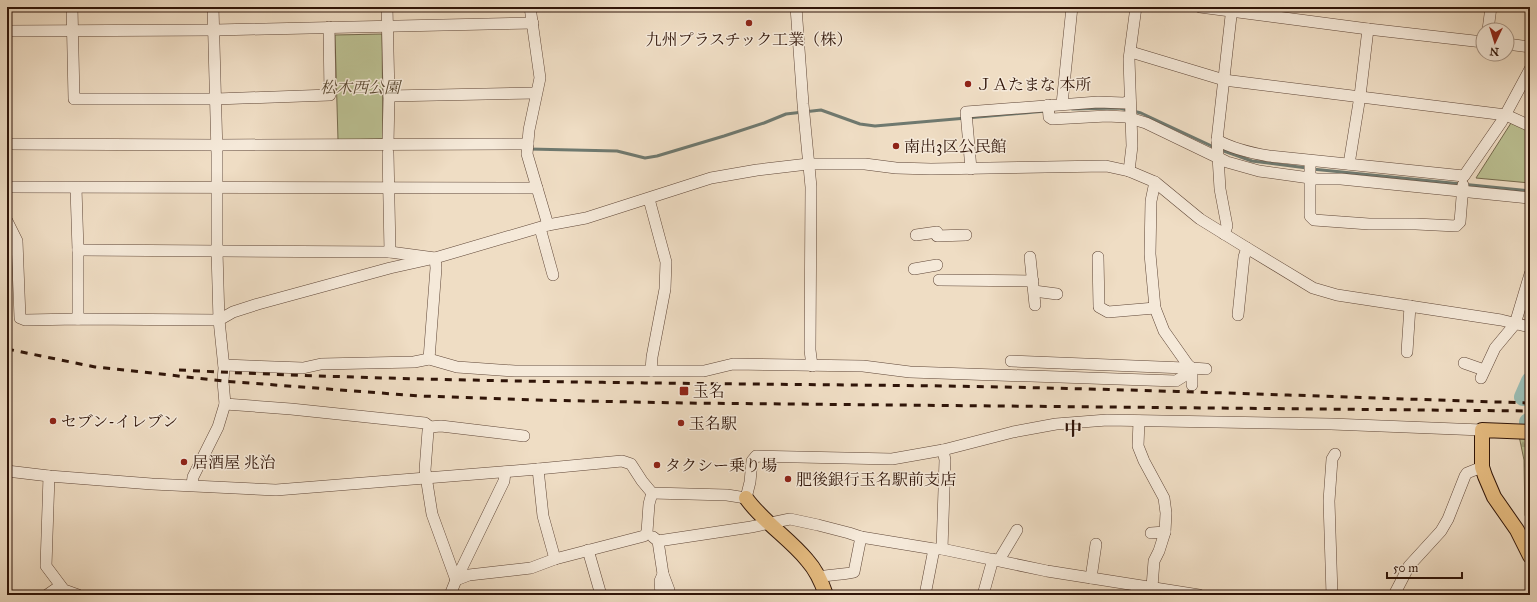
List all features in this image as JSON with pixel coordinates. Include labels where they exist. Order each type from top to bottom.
[{"type":"main road","points":[[1524,432],[1482,430],[1482,467],[1494,497],[1517,530],[1530,556]]},
{"type":"main road","points":[[746,498],[769,523],[808,560],[818,576],[826,595]]},
{"type":"street","points":[[72,7],[74,99],[216,99],[330,95],[329,27]]},
{"type":"street","points":[[192,486],[193,478],[218,427],[225,404],[223,381],[224,364],[219,320],[215,30],[213,7]]},
{"type":"street","points":[[387,7],[390,252]]},
{"type":"street","points":[[530,7],[540,78],[527,148],[537,188],[554,275]]},
{"type":"street","points":[[796,7],[810,187],[810,350],[812,366]]},
{"type":"street","points":[[1062,104],[1072,7]]},
{"type":"street","points":[[1129,171],[1132,146],[1129,59],[1136,7]]},
{"type":"street","points":[[1200,7],[1231,9],[1368,29],[1475,41]]},
{"type":"street","points":[[1489,22],[1491,7]]},
{"type":"street","points":[[1224,234],[1227,226],[1220,189],[1217,149],[1231,9]]},
{"type":"street","points":[[7,31],[73,32],[215,30],[533,23]]},
{"type":"street","points":[[1349,164],[1360,96],[1368,29]]},
{"type":"street","points":[[1515,45],[1530,47]]},
{"type":"street","points":[[1131,52],[1224,80],[1506,114],[1530,126]]},
{"type":"street","points":[[1310,169],[1310,216],[1314,220],[1369,224],[1456,226],[1460,222],[1463,184],[1506,114],[1530,69]]},
{"type":"street","points":[[389,96],[536,93]]},
{"type":"street","points":[[970,169],[966,112],[1048,110],[1062,104],[1098,102],[1124,103],[1146,123],[1217,149],[1227,162],[1259,171],[1310,169],[1349,164],[1463,184],[1530,198]]},
{"type":"street","points":[[1048,110],[1052,119],[1107,116],[1131,110]]},
{"type":"street","points":[[7,144],[217,150],[527,148]]},
{"type":"street","points":[[1217,149],[1225,144],[1242,151],[1269,156],[1310,169],[1317,179],[1463,184]]},
{"type":"street","points":[[7,221],[17,241],[20,318],[25,320],[219,320],[233,312],[258,304],[390,268],[435,258],[544,227],[586,218],[711,178],[757,170],[808,164],[864,164],[896,168],[970,169],[1106,166],[1129,171],[1155,182],[1200,219],[1313,288],[1337,295],[1501,320],[1530,327]]},
{"type":"street","points":[[1155,182],[1151,201],[1150,254],[1155,308],[1164,331],[1188,367],[1192,385]]},
{"type":"street","points":[[7,187],[537,188]]},
{"type":"street","points":[[76,188],[78,319]]},
{"type":"street","points":[[649,199],[666,262],[665,289],[652,357],[651,370]]},
{"type":"street","points":[[916,235],[966,235]]},
{"type":"street","points":[[1238,315],[1244,257],[1247,248]]},
{"type":"street","points":[[78,250],[390,252],[435,258]]},
{"type":"street","points":[[1030,256],[1035,304]]},
{"type":"street","points":[[1098,257],[1099,307],[1108,312],[1155,308]]},
{"type":"street","points":[[429,359],[436,268],[435,258]]},
{"type":"street","points":[[914,269],[938,265]]},
{"type":"street","points":[[1464,363],[1483,374],[1495,348],[1515,324],[1530,274]]},
{"type":"street","points":[[939,280],[1033,286],[1057,294]]},
{"type":"street","points":[[1406,352],[1410,306]]},
{"type":"street","points":[[224,364],[303,368],[321,364],[414,362],[429,359],[457,367],[515,371],[704,371],[734,364],[863,366],[910,372],[1176,381],[1184,376],[1188,367]]},
{"type":"street","points":[[1011,361],[1188,367],[1206,369]]},
{"type":"street","points":[[225,404],[418,422],[425,423],[430,427],[441,426],[524,436]]},
{"type":"street","points":[[7,471],[48,476],[152,484],[276,490],[538,470],[622,460],[631,464],[652,493],[727,495],[746,498],[750,482],[752,461],[756,456],[892,459],[943,450],[1013,432],[1056,424],[1107,420],[1331,424],[1482,430]]},
{"type":"street","points":[[1139,421],[1138,446],[1144,461],[1164,498],[1166,513],[1165,532],[1154,561],[1152,587]]},
{"type":"street","points":[[430,427],[427,443],[426,478],[432,514],[456,580]]},
{"type":"street","points":[[925,595],[938,549],[945,460],[943,450]]},
{"type":"street","points":[[1332,595],[1329,501],[1332,459],[1335,454]]},
{"type":"street","points":[[1394,595],[1409,566],[1441,531],[1448,519],[1467,473],[1482,467]]},
{"type":"street","points":[[538,470],[543,516],[554,559]]},
{"type":"street","points":[[450,595],[504,482],[505,472]]},
{"type":"street","points":[[48,476],[46,566],[63,590]]},
{"type":"street","points":[[456,580],[469,575],[531,568],[554,559],[644,536],[647,532],[649,504],[652,493]]},
{"type":"street","points":[[658,542],[743,529],[790,519],[818,524],[861,537],[996,559],[1047,571],[1152,587],[1169,592],[1199,595]]},
{"type":"street","points":[[983,595],[996,559],[1017,530]]},
{"type":"street","points":[[647,532],[658,542],[663,574],[660,580],[665,592]]},
{"type":"street","points":[[1151,533],[1165,532]]},
{"type":"street","points":[[818,576],[851,574],[854,572],[861,537]]},
{"type":"street","points":[[1091,578],[1096,544]]},
{"type":"street","points":[[588,550],[601,595]]},
{"type":"street","points":[[47,595],[63,590],[78,595]]},
{"type":"green space","name":"松木西公園","points":[[382,34],[383,139],[338,140],[335,35]]},
{"type":"green space","points":[[1511,123],[1530,131],[1530,183],[1476,178]]},
{"type":"green space","points":[[1518,431],[1530,432],[1530,531],[1525,515],[1524,460]]},
{"type":"waterway","points":[[1072,109],[1119,108],[1128,110]]},
{"type":"waterway","points":[[529,149],[617,151],[645,158],[657,156],[724,136],[786,114],[821,110],[860,124],[875,126],[1046,111]]},
{"type":"waterway","points":[[1133,111],[1141,113],[1216,148]]},
{"type":"waterway","points":[[1221,150],[1252,161],[1307,168]]},
{"type":"waterway","points":[[1312,169],[1530,191]]},
{"type":"waterway","points":[[1523,397],[1530,381]]},
{"type":"waterway","points":[[1528,422],[1530,428]]},
{"type":"railway","points":[[7,349],[95,367],[223,381],[420,396],[683,403],[1530,411]]},
{"type":"railway","points":[[179,370],[370,378],[1092,389],[1530,403]]},
{"type":"place","name":"九州プラスチック工業（株）","points":[[749,23]]},
{"type":"place","name":"ＪＡたまな 本所","points":[[968,84]]},
{"type":"place","name":"南出3区公民館","points":[[896,146]]},
{"type":"place","name":"玉名","points":[[684,391]]},
{"type":"place","name":"セブン-イレブン","points":[[53,421]]},
{"type":"place","name":"玉名駅","points":[[681,423]]},
{"type":"place","name":"居酒屋 兆治","points":[[184,462]]},
{"type":"place","name":"タクシー乗り場","points":[[657,465]]},
{"type":"place","name":"肥後銀行玉名駅前支店","points":[[788,479]]},
{"type":"district","name":"中","points":[[1073,429]]}]
